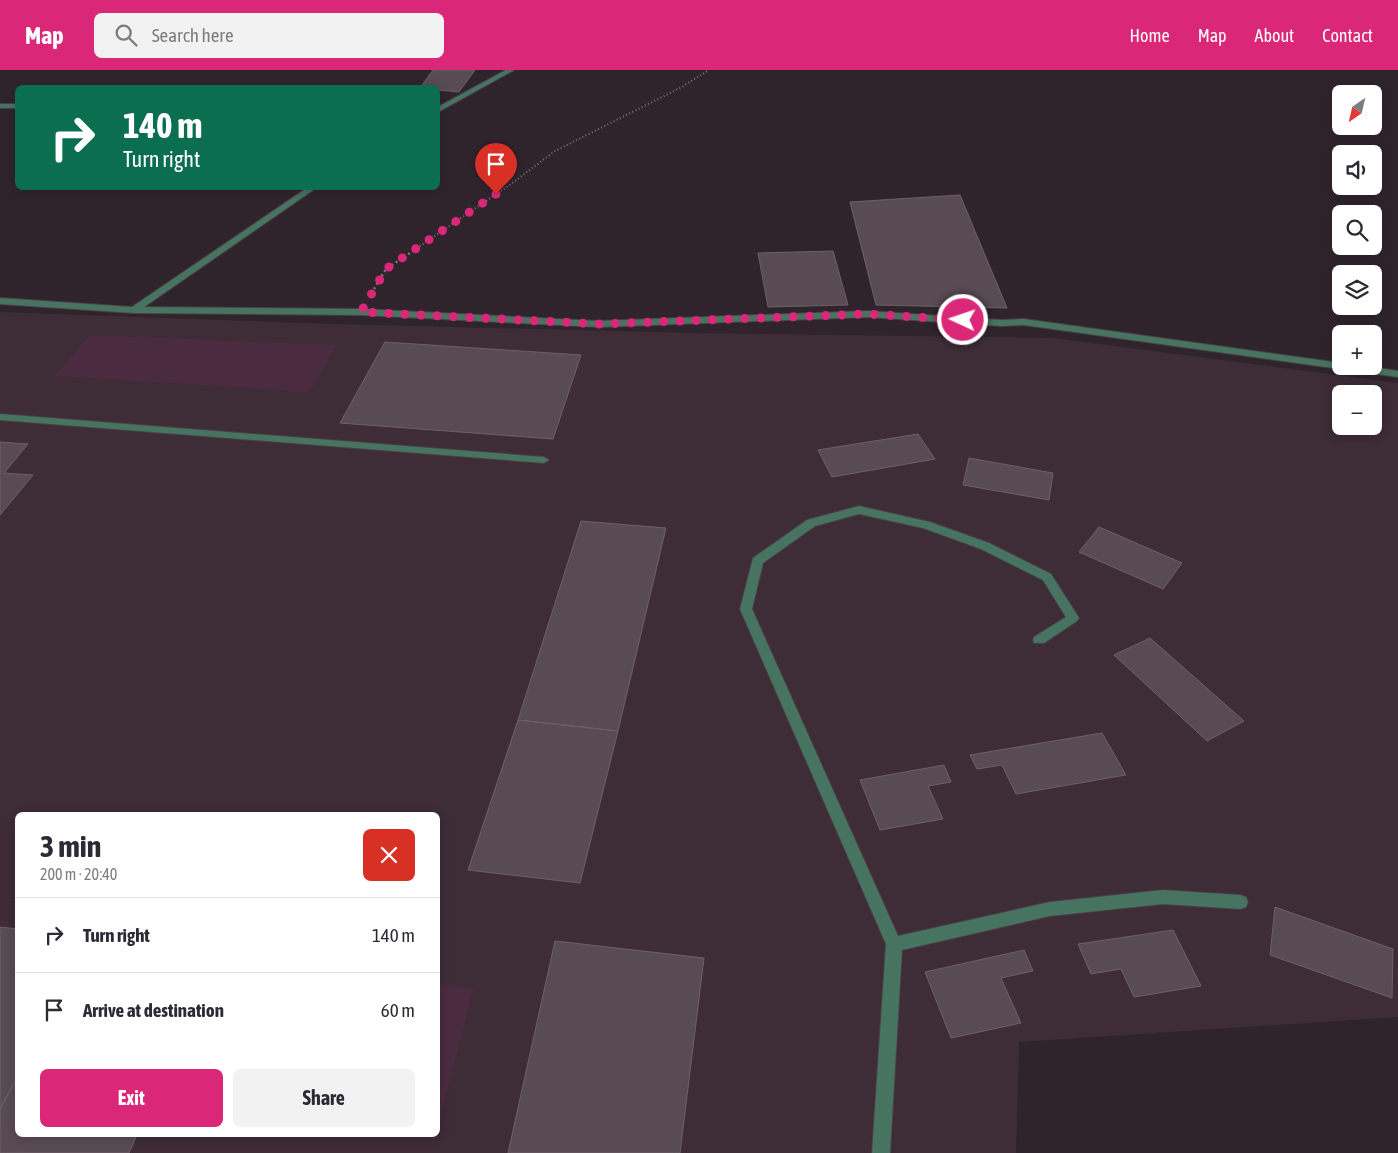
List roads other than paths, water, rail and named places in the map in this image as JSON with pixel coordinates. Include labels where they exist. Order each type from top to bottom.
[{"type":"street","points":[[440,109],[511,70]]},
{"type":"street","points":[[0,106],[15,106]]},
{"type":"street","points":[[134,310],[309,190]]},
{"type":"street","points":[[0,301],[134,310],[361,312],[599,324],[868,314],[1001,323],[1024,322],[1332,364]]},
{"type":"street","points":[[1382,372],[1398,374]]},
{"type":"street","points":[[0,417],[544,460]]},
{"type":"street","points":[[881,1153],[894,944],[746,609],[757,561],[811,523],[859,510],[926,525],[986,546],[1048,577],[1073,618],[1039,640]]},
{"type":"street","points":[[894,944],[1050,909],[1163,897],[1240,902]]}]
